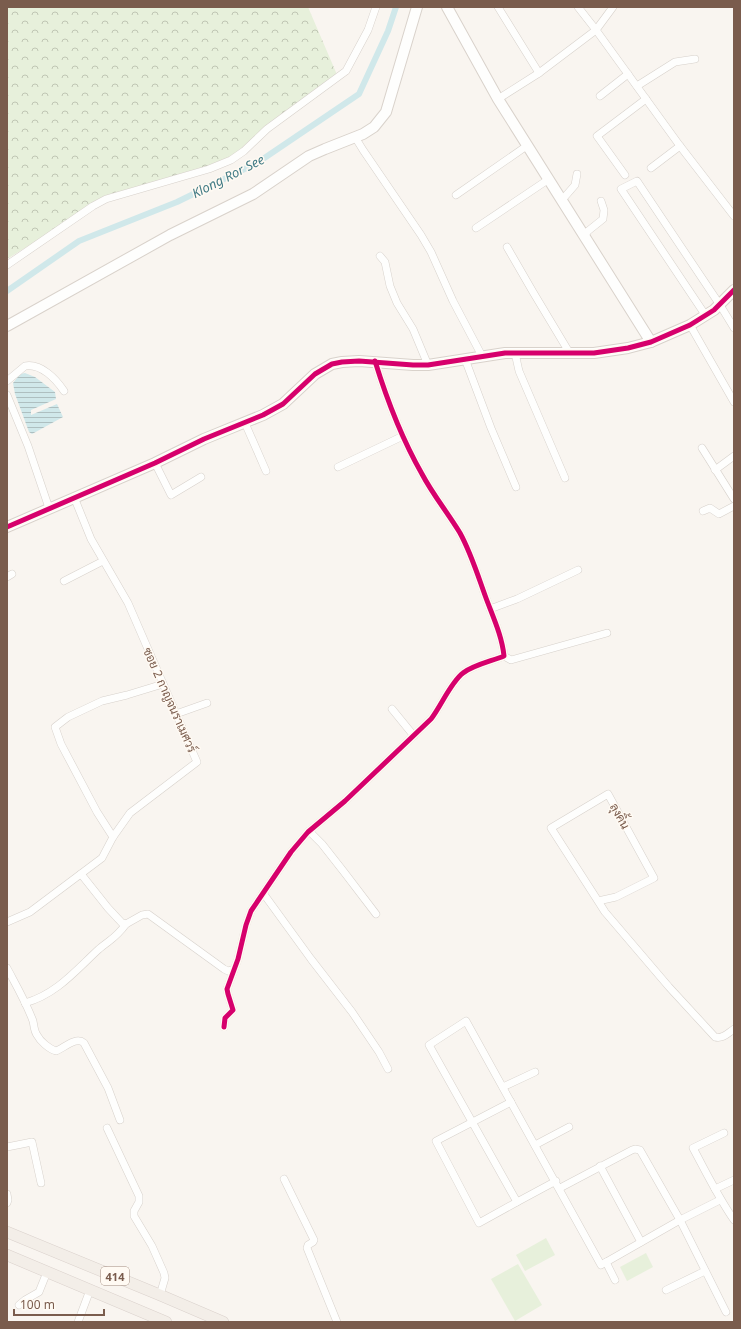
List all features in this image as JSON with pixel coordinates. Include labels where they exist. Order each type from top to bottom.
[{"type":"main road","name":"414","points":[[7,1232],[223,1322]]},
{"type":"main road","name":"414","points":[[7,1254],[166,1322]]},
{"type":"street","points":[[7,265],[93,206],[106,199],[209,169],[231,160],[244,151],[267,129],[346,72],[368,30],[376,7]]},
{"type":"street","points":[[7,326],[170,235],[253,194],[309,156],[355,137],[374,127],[386,112],[417,7]]},
{"type":"street","points":[[447,7],[498,99],[651,342]]},
{"type":"street","points":[[498,7],[539,73]]},
{"type":"street","points":[[578,7],[680,146],[734,216]]},
{"type":"street","points":[[498,99],[539,73],[596,30],[613,7]]},
{"type":"street","points":[[637,86],[675,62],[695,59]]},
{"type":"street","points":[[600,96],[628,74]]},
{"type":"street","points":[[625,175],[596,136],[646,99]]},
{"type":"street","points":[[355,137],[428,246],[453,301],[482,356]]},
{"type":"street","points":[[456,195],[528,145]]},
{"type":"street","points":[[651,168],[680,146]]},
{"type":"street","points":[[562,200],[574,185],[578,174]]},
{"type":"street","points":[[476,228],[549,179]]},
{"type":"street","points":[[706,316],[621,189],[637,181],[720,304],[734,328]]},
{"type":"street","points":[[584,236],[603,219],[605,213],[601,201]]},
{"type":"street","points":[[507,247],[569,352]]},
{"type":"street","points":[[380,256],[385,262],[390,286],[397,304],[412,329],[428,365]]},
{"type":"street","points":[[7,527],[154,463],[204,439],[245,423],[278,407],[315,374],[328,366],[348,361],[428,365],[482,356],[515,353],[601,352],[628,348],[651,342],[690,325],[706,316],[734,290]]},
{"type":"street","points":[[690,325],[734,402]]},
{"type":"street","points":[[515,353],[519,371],[565,478]]},
{"type":"street","points":[[465,359],[516,487]]},
{"type":"street","points":[[375,362],[403,436],[422,475],[464,542],[501,640],[504,656],[511,660],[607,633]]},
{"type":"street","points":[[7,381],[27,365],[52,376],[64,390]]},
{"type":"street","points":[[7,396],[28,446],[49,508]]},
{"type":"street","points":[[245,423],[266,471]]},
{"type":"street","points":[[338,467],[403,436]]},
{"type":"street","points":[[702,448],[734,499]]},
{"type":"street","points":[[715,470],[734,456]]},
{"type":"street","points":[[154,463],[171,495],[201,477]]},
{"type":"street","name":"ซอย 2 กาญจนราเมศวร์","points":[[7,922],[30,912],[102,858],[113,837],[130,813],[197,762],[128,603],[91,540],[74,497]]},
{"type":"street","points":[[703,511],[710,508],[720,514],[734,506]]},
{"type":"street","points":[[64,581],[103,561]]},
{"type":"street","points":[[490,609],[517,599],[578,570]]},
{"type":"street","points":[[224,1027],[225,1018],[233,1010],[227,992],[252,907],[291,852],[309,831],[345,801],[432,719],[459,676],[466,670],[504,656]]},
{"type":"street","points":[[113,837],[97,812],[61,744],[55,727],[68,717],[102,701],[128,695],[163,684]]},
{"type":"street","points":[[176,714],[207,703]]},
{"type":"street","points":[[392,709],[414,736]]},
{"type":"street","name":"ลุงคิ้น","points":[[598,901],[616,897],[654,878],[608,794],[551,828],[605,912],[669,987],[717,1038],[721,1038],[734,1029]]},
{"type":"street","points":[[309,831],[322,844],[376,914]]},
{"type":"street","points":[[81,874],[108,908],[120,921],[126,924]]},
{"type":"street","points":[[263,893],[303,949],[352,1012],[379,1052],[388,1069]]},
{"type":"street","points":[[25,1003],[39,998],[70,977],[99,949],[116,937],[126,924],[142,915],[150,915],[224,969],[228,971],[234,969]]},
{"type":"street","points":[[7,968],[33,1020],[37,1036],[52,1050],[57,1051],[77,1041],[84,1042],[108,1088],[120,1120]]},
{"type":"street","points":[[516,1202],[429,1044],[466,1021],[536,1144],[601,1265],[680,1220],[720,1200]]},
{"type":"street","points":[[503,1087],[535,1072]]},
{"type":"street","points":[[511,1102],[436,1141],[479,1223],[556,1181]]},
{"type":"street","points":[[536,1144],[569,1127]]},
{"type":"street","points":[[107,1128],[139,1196],[139,1202],[134,1211],[135,1219],[152,1246],[164,1272],[165,1278],[160,1295]]},
{"type":"street","points":[[724,1133],[693,1148],[720,1200],[734,1220]]},
{"type":"street","points":[[7,1147],[32,1142],[41,1183]]},
{"type":"street","points":[[560,1188],[635,1148],[640,1150],[680,1220],[726,1312]]},
{"type":"street","points":[[600,1166],[642,1242]]},
{"type":"street","points":[[284,1179],[314,1240],[308,1245],[307,1248],[337,1322]]},
{"type":"street","points":[[715,1189],[734,1180]]},
{"type":"street","points":[[7,1194],[7,1204]]},
{"type":"street","points":[[606,1262],[615,1280]]},
{"type":"street","points":[[666,1290],[705,1271]]},
{"type":"street","points":[[19,1305],[39,1292],[47,1272]]},
{"type":"street","points":[[78,1322],[90,1290]]},
{"type":"green space","points":[[7,7],[308,7],[338,77],[220,165],[93,206],[7,259]]},
{"type":"green space","points":[[546,1238],[555,1255],[525,1271],[516,1255]]},
{"type":"green space","points":[[646,1253],[653,1267],[627,1281],[620,1267]]},
{"type":"green space","points":[[518,1264],[542,1305],[515,1321],[491,1279]]},
{"type":"water","points":[[25,373],[35,377],[55,392],[56,399],[31,410],[31,415],[57,404],[63,417],[32,434],[29,432],[15,394],[13,383],[20,374]]},
{"type":"waterway","name":"Klong Ror See","points":[[7,291],[79,241],[177,202],[257,163],[359,94],[388,31],[396,7]]},
{"type":"cycle path","points":[[7,527],[155,463],[204,439],[263,415],[283,404],[315,374],[332,364],[359,361],[428,365],[505,353],[594,353],[628,348],[651,342],[690,325],[714,310],[734,290]]},
{"type":"cycle path","points":[[224,1027],[225,1018],[233,1010],[227,989],[238,959],[251,911],[291,852],[308,832],[345,801],[431,719],[450,688],[463,673],[483,663],[504,656],[497,627],[468,548],[451,518],[426,482],[408,447],[390,405],[375,361]]}]
